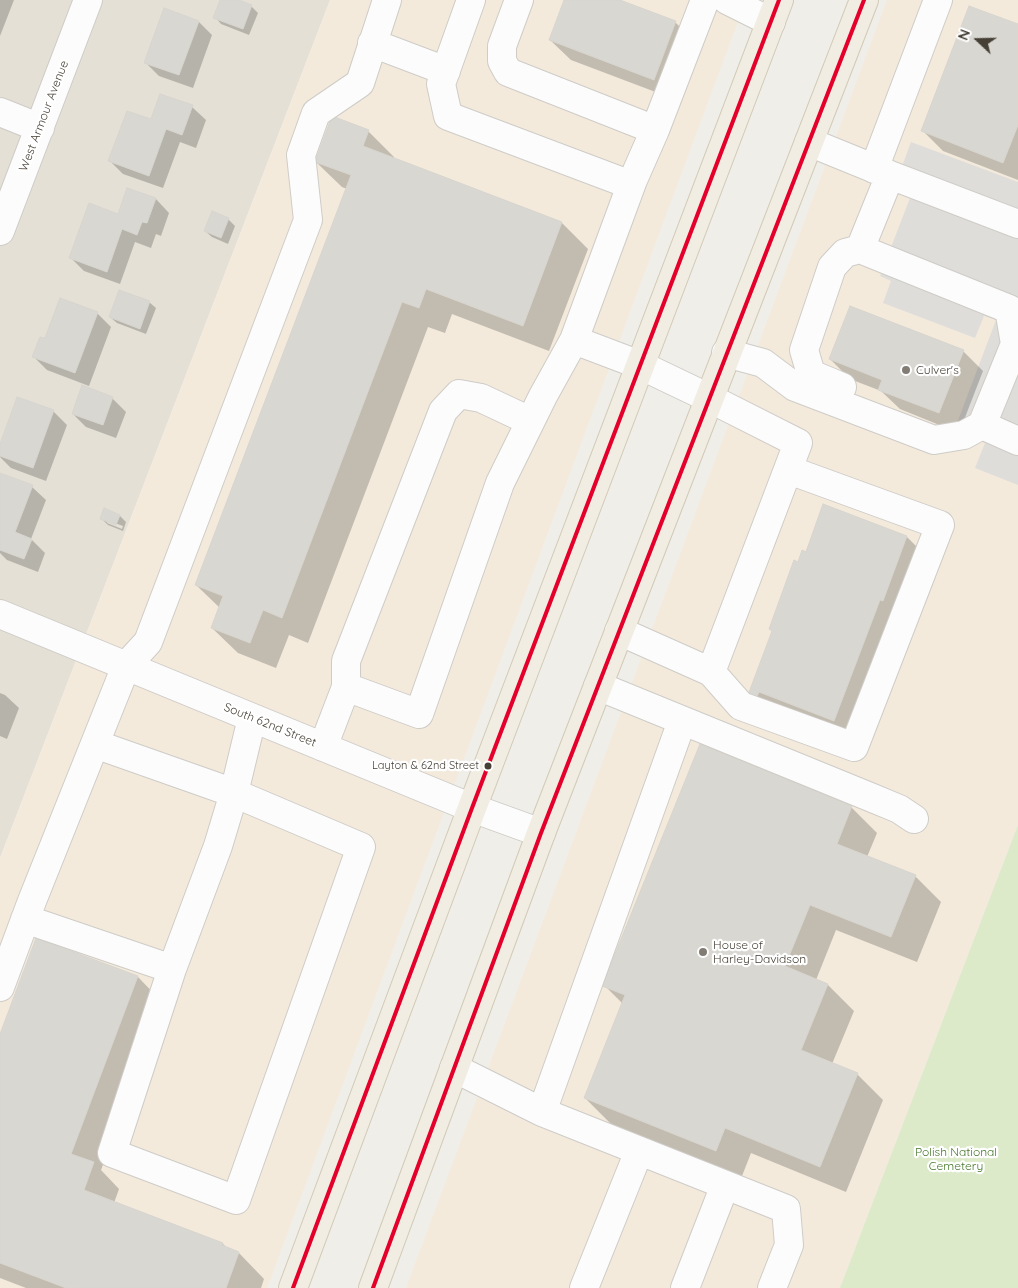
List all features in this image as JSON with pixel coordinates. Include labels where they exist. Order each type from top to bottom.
[{"type":"main road","points":[[373,1288],[541,833],[864,0]]},
{"type":"main road","points":[[292,1288],[775,11]]},
{"type":"street","name":"West Armour Avenue","points":[[0,231],[88,0]]},
{"type":"street","points":[[0,988],[25,919],[126,666],[148,642],[308,220],[301,155],[316,113],[360,83],[388,0]]},
{"type":"street","points":[[471,0],[442,84],[448,116],[631,185]]},
{"type":"street","points":[[519,0],[502,46],[502,61],[508,72],[655,130]]},
{"type":"street","points":[[346,687],[419,714],[500,483],[530,421],[574,340],[631,185],[655,130],[705,0]]},
{"type":"street","points":[[727,0],[775,11]]},
{"type":"street","points":[[860,249],[882,172],[938,0]]},
{"type":"street","points":[[372,43],[446,71]]},
{"type":"street","points":[[0,112],[40,128]]},
{"type":"street","points":[[809,142],[1018,224]]},
{"type":"street","points":[[726,354],[763,363],[795,386],[903,428],[934,440],[964,436],[982,424],[1016,344],[1014,298],[860,249],[845,254],[832,266],[804,350],[811,374],[886,404],[903,428]]},
{"type":"street","points":[[574,340],[640,365],[798,443],[711,672]]},
{"type":"street","points":[[323,747],[346,687],[346,661],[442,411],[459,394],[481,398],[530,421]]},
{"type":"street","points":[[982,424],[1018,441]]},
{"type":"street","points":[[619,631],[711,672],[741,706],[854,747],[940,526],[789,470]]},
{"type":"street","name":"South 62nd Street","points":[[0,614],[472,808],[541,833]]},
{"type":"street","points":[[598,686],[899,809],[914,819]]},
{"type":"street","points":[[95,744],[234,793],[361,848],[236,1200],[112,1153],[172,969],[218,846],[234,793],[252,718]]},
{"type":"street","points":[[542,1112],[682,721]]},
{"type":"street","points":[[25,919],[172,969]]},
{"type":"street","points":[[454,1068],[542,1112],[786,1209],[789,1245],[772,1288]]},
{"type":"street","points":[[584,1288],[639,1151]]},
{"type":"street","points":[[685,1288],[725,1186]]},
{"type":"shaded area","points":[[0,0],[330,0],[0,858]]},
{"type":"shaded area","points":[[330,0],[746,0],[267,1288],[0,1288],[0,858]]},
{"type":"shaded area","points":[[887,0],[1018,0],[1018,825],[840,1288],[406,1288]]},
{"type":"shaded area","points":[[911,142],[1018,182],[1018,485],[975,468],[985,443],[954,431],[996,320],[984,316],[975,338],[883,303],[891,281],[880,276],[910,198],[893,191]]},
{"type":"green space","name":"Polish National Cemetery","points":[[1018,825],[1018,1288],[840,1288],[876,1194]]},
{"type":"building","points":[[220,0],[239,0],[252,5],[243,29],[213,18]]},
{"type":"building","points":[[564,0],[620,0],[676,21],[654,80],[549,40]]},
{"type":"building","points":[[969,6],[1018,24],[1018,125],[1003,163],[921,131]]},
{"type":"building","points":[[164,8],[199,21],[179,75],[144,63]]},
{"type":"building","points":[[160,94],[193,105],[182,135],[166,129],[149,176],[108,161],[127,111],[151,119]]},
{"type":"building","points":[[332,116],[369,130],[363,146],[562,222],[523,326],[426,289],[419,308],[402,302],[282,618],[263,610],[250,643],[211,628],[223,596],[195,585],[351,175],[315,162]]},
{"type":"building","points":[[127,188],[156,198],[147,223],[142,222],[137,235],[122,229],[107,272],[69,258],[89,203],[118,214]]},
{"type":"building","points":[[212,211],[229,218],[221,238],[204,231]]},
{"type":"building","points":[[119,290],[150,301],[140,329],[109,317]]},
{"type":"building","points":[[60,298],[98,312],[75,373],[32,357],[40,337],[45,338]]},
{"type":"building","name":"Culver's","points":[[850,306],[964,350],[939,413],[878,390],[882,380],[829,359]]},
{"type":"building","points":[[82,385],[113,397],[103,425],[72,414]]},
{"type":"building","points":[[17,397],[54,410],[33,468],[0,456],[0,444]]},
{"type":"building","points":[[0,473],[33,485],[15,532],[32,539],[24,559],[0,550]]},
{"type":"building","points":[[823,504],[907,536],[883,601],[880,600],[834,721],[759,692],[756,699],[748,695],[772,631],[769,629],[794,560],[798,562],[802,550],[806,552]]},
{"type":"building","points":[[104,508],[120,515],[116,525],[100,519]]},
{"type":"building","name":"House of Harley-Davidson","points":[[700,744],[852,806],[837,844],[916,875],[891,937],[810,905],[785,966],[828,984],[801,1050],[858,1073],[820,1167],[725,1128],[716,1151],[584,1098],[625,995],[602,986]]},
{"type":"building","points":[[36,938],[138,976],[71,1154],[94,1162],[84,1190],[223,1243],[222,1245],[239,1252],[226,1288],[66,1288],[0,1263],[0,1034]]},
{"type":"transit line","points":[[293,1288],[472,808],[779,0]]},
{"type":"transit line","points":[[373,1288],[541,833],[864,0]]},
{"type":"place","name":"Culver's","points":[[906,370]]},
{"type":"place","name":"Layton & 62nd Street","points":[[488,766]]},
{"type":"place","name":"House of Harley-Davidson","points":[[703,952]]}]
